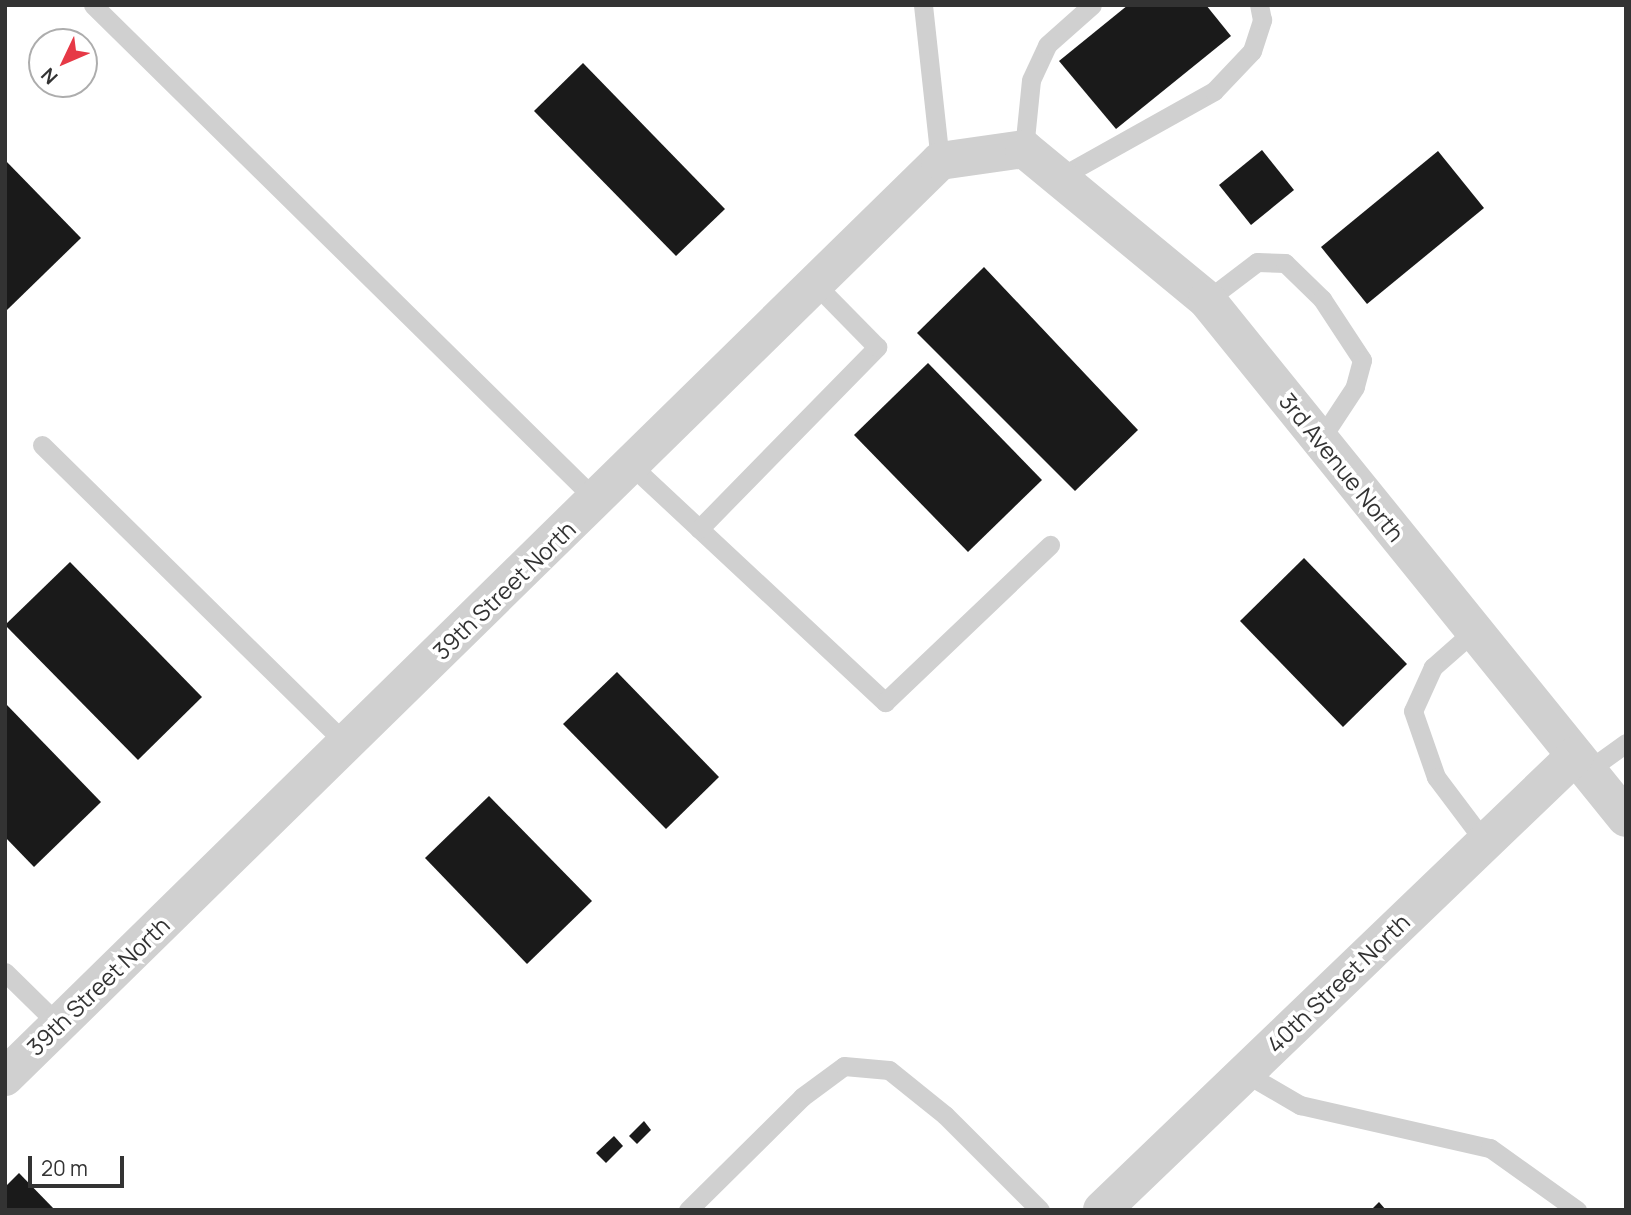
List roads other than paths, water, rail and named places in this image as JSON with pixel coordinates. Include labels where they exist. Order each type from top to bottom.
[{"type":"street","points":[[940,162],[1024,149]]},
{"type":"street","name":"3rd Avenue North","points":[[1024,149],[1062,176],[1207,300],[1626,818]]},
{"type":"street","name":"39th Street North","points":[[5,1077],[633,467],[940,162]]},
{"type":"street","name":"40th Street North","points":[[1102,1210],[1485,842],[1581,764]]},
{"type":"lane","points":[[93,5],[597,501]]},
{"type":"lane","points":[[923,5],[940,162]]},
{"type":"lane","points":[[1024,149],[1031,80],[1047,45],[1092,5]]},
{"type":"lane","points":[[1062,176],[1214,92],[1252,51],[1262,20],[1259,5]]},
{"type":"lane","points":[[1207,300],[1256,262],[1285,263],[1322,299],[1362,360],[1355,387],[1320,440]]},
{"type":"lane","points":[[699,529],[877,347],[817,286]]},
{"type":"lane","points":[[42,444],[346,744]]},
{"type":"lane","points":[[633,467],[885,702],[1050,545]]},
{"type":"lane","points":[[1474,631],[1433,667],[1413,711],[1436,777],[1485,842]]},
{"type":"lane","points":[[1581,764],[1626,743]]},
{"type":"lane","points":[[5,972],[58,1025]]},
{"type":"lane","points":[[688,1210],[802,1097],[844,1066],[888,1070],[945,1115],[1040,1210]]},
{"type":"lane","points":[[1245,1073],[1300,1105],[1489,1148],[1577,1210]]}]
